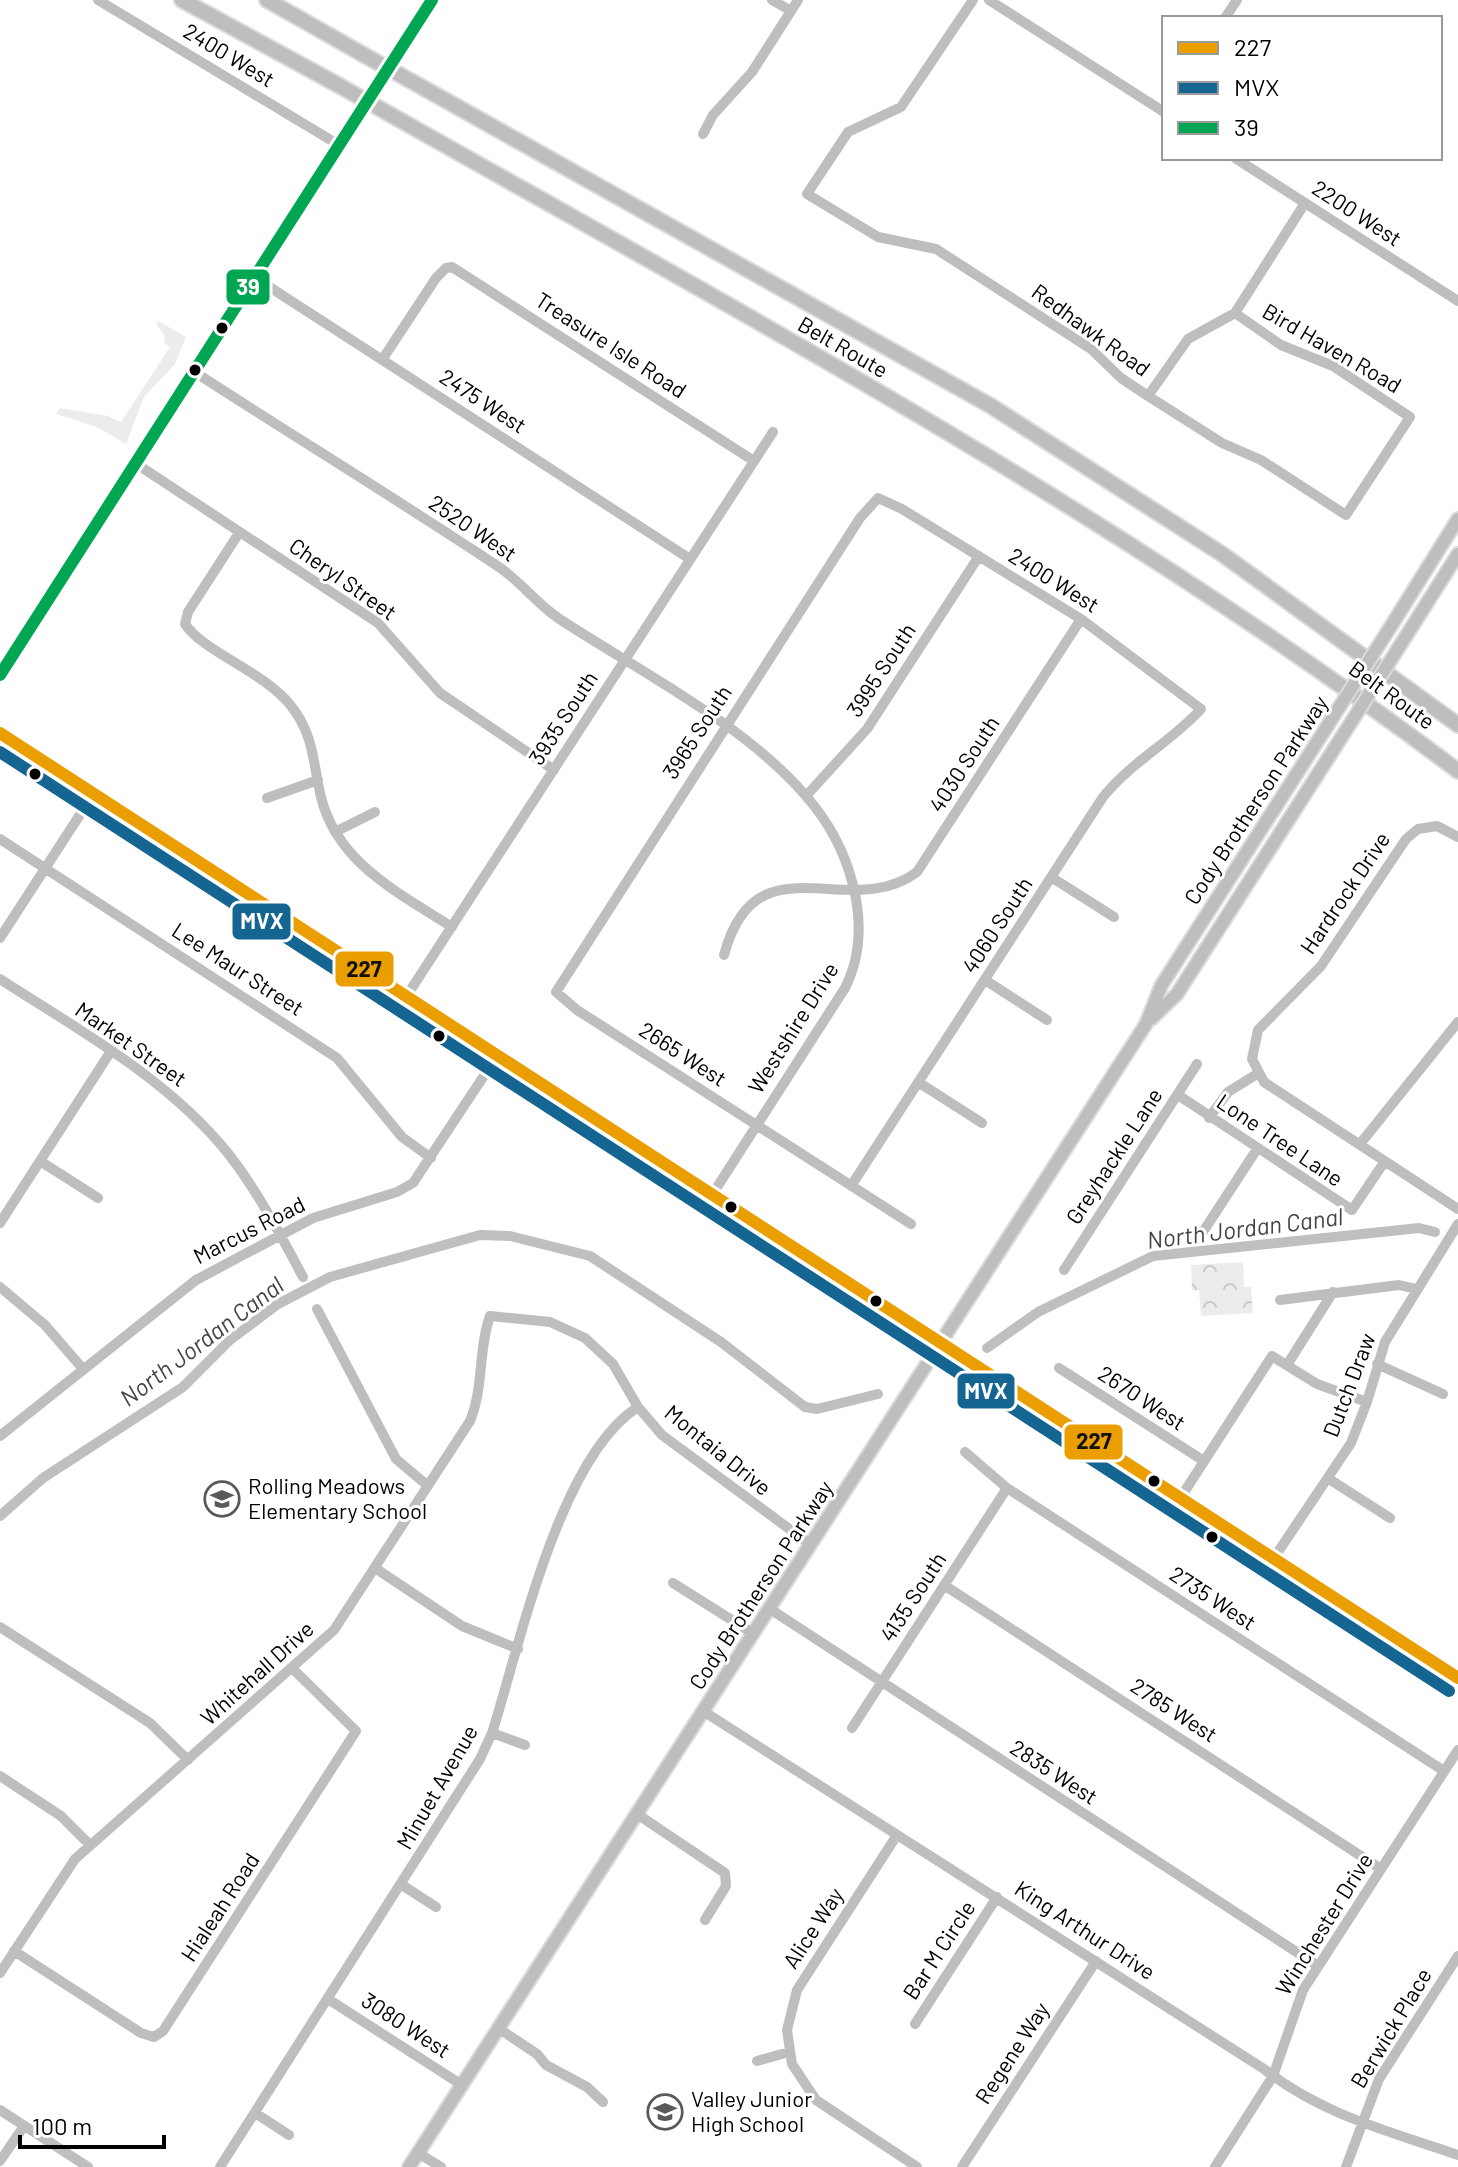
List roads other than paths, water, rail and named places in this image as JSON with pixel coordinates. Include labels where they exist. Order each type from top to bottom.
[{"type":"highway","name":"Belt Route","points":[[182,0],[340,86],[1010,468],[1271,637],[1458,771]]},
{"type":"highway","name":"Belt Route","points":[[267,0],[991,406],[1222,554],[1458,725]]},
{"type":"main road","name":"Cody Brotherson Parkway","points":[[409,2167],[1146,1024],[1161,986],[1458,519]]},
{"type":"main road","name":"Cody Brotherson Parkway","points":[[1146,1024],[1177,994],[1458,554]]},
{"type":"main road","points":[[0,733],[1458,1678]]},
{"type":"street","name":"2400 West","points":[[98,0],[339,145]]},
{"type":"street","points":[[0,675],[432,0]]},
{"type":"street","points":[[772,0],[791,11]]},
{"type":"street","points":[[703,134],[713,115],[746,81],[798,0]]},
{"type":"street","name":"Redhawk Road","points":[[973,0],[901,107],[848,132],[807,194],[878,237],[936,249],[1091,349],[1121,378],[1148,396],[1222,443],[1261,460],[1346,515]]},
{"type":"street","points":[[989,0],[1162,109]]},
{"type":"street","name":"2200 West","points":[[1238,160],[1458,301]]},
{"type":"street","points":[[1148,396],[1188,339],[1235,313],[1305,203]]},
{"type":"street","name":"Treasure Isle Road","points":[[382,360],[446,268],[459,270],[754,461]]},
{"type":"street","name":"2475 West","points":[[254,277],[690,559]]},
{"type":"street","name":"Bird Haven Road","points":[[1235,313],[1281,345],[1333,366],[1410,417],[1346,515]]},
{"type":"street","name":"2520 West","points":[[193,371],[502,569],[553,615],[725,727]]},
{"type":"street","name":"3935 South","points":[[406,997],[773,432]]},
{"type":"street","name":"Cheryl Street","points":[[135,463],[378,623],[440,693],[554,770]]},
{"type":"street","name":"2400 West","points":[[878,498],[1081,619],[1201,709]]},
{"type":"street","name":"3965 South","points":[[556,992],[860,518],[878,498]]},
{"type":"street","points":[[239,533],[188,612],[185,624],[257,674],[290,704],[310,739],[318,780],[335,832],[362,867],[452,927]]},
{"type":"street","name":"3995 South","points":[[806,796],[867,729],[979,556]]},
{"type":"street","name":"4030 South","points":[[724,955],[729,936],[741,915],[765,893],[890,887],[917,872],[1081,619]]},
{"type":"street","name":"4060 South","points":[[851,1186],[1117,779],[1182,729],[1201,709]]},
{"type":"street","name":"Westshire Drive","points":[[712,1195],[852,974],[861,934],[852,889],[836,839],[806,796],[766,756],[725,727]]},
{"type":"street","points":[[267,798],[318,780]]},
{"type":"street","points":[[0,938],[94,793]]},
{"type":"street","points":[[335,832],[375,812]]},
{"type":"street","name":"Hardrock Drive","points":[[1257,1074],[1251,1051],[1258,1030],[1321,966],[1406,839],[1418,829],[1437,826],[1458,837]]},
{"type":"street","name":"Lee Maur Street","points":[[0,839],[337,1058],[402,1137],[431,1158]]},
{"type":"street","points":[[1051,877],[1114,917]]},
{"type":"street","name":"Market Street","points":[[0,979],[160,1085],[208,1130],[243,1173],[303,1277]]},
{"type":"street","points":[[985,980],[1047,1020]]},
{"type":"street","name":"2665 West","points":[[556,992],[911,1224]]},
{"type":"street","points":[[1360,1144],[1458,1022]]},
{"type":"street","points":[[0,1223],[111,1051]]},
{"type":"street","name":"Marcus Road","points":[[0,1436],[196,1280],[313,1218],[402,1189],[417,1179],[497,1056]]},
{"type":"street","name":"Greyhackle Lane","points":[[1064,1270],[1197,1064]]},
{"type":"street","points":[[1209,1118],[1228,1092],[1257,1074],[1458,1209]]},
{"type":"street","points":[[918,1082],[982,1123]]},
{"type":"street","name":"Lone Tree Lane","points":[[1178,1095],[1352,1210],[1385,1161]]},
{"type":"street","points":[[1199,1238],[1257,1149]]},
{"type":"street","points":[[40,1161],[98,1198]]},
{"type":"street","name":"Dutch Draw","points":[[1274,1558],[1351,1443],[1389,1334],[1458,1224]]},
{"type":"street","points":[[1280,1300],[1399,1285],[1416,1289]]},
{"type":"street","points":[[0,1287],[45,1325],[83,1369]]},
{"type":"street","points":[[1287,1365],[1333,1292]]},
{"type":"street","points":[[317,1309],[396,1459],[428,1486]]},
{"type":"street","name":"Whitehall Drive","points":[[0,1973],[70,1864],[334,1630],[460,1439],[474,1411],[482,1381],[484,1333],[490,1316]]},
{"type":"street","name":"Montaia Drive","points":[[490,1316],[550,1322],[585,1338],[613,1364],[638,1407],[671,1443],[811,1545]]},
{"type":"street","points":[[1181,1497],[1272,1356],[1328,1389],[1367,1402]]},
{"type":"street","points":[[1377,1364],[1443,1394]]},
{"type":"street","name":"2670 West","points":[[1059,1368],[1204,1461]]},
{"type":"street","name":"Minuet Avenue","points":[[220,2167],[464,1789],[492,1733],[562,1510],[612,1428],[638,1407]]},
{"type":"street","name":"2735 West","points":[[965,1452],[1007,1488],[1444,1771]]},
{"type":"street","points":[[1329,1479],[1390,1518]]},
{"type":"street","name":"4135 South","points":[[852,1728],[1007,1488]]},
{"type":"street","points":[[375,1568],[462,1626],[518,1649]]},
{"type":"street","points":[[673,1583],[754,1634]]},
{"type":"street","name":"2785 West","points":[[944,1585],[1381,1869]]},
{"type":"street","name":"2835 West","points":[[770,1609],[1318,1966]]},
{"type":"street","points":[[0,1627],[150,1723],[188,1760]]},
{"type":"street","name":"Hialeah Road","points":[[14,1951],[141,2033],[154,2037],[163,2031],[356,1731],[293,1669]]},
{"type":"street","name":"King Arthur Drive","points":[[703,1711],[997,1897],[1314,2104],[1458,2155]]},
{"type":"street","points":[[492,1733],[525,1745]]},
{"type":"street","name":"Winchester Drive","points":[[1215,2167],[1273,2076],[1295,2005],[1458,1750]]},
{"type":"street","points":[[0,1776],[61,1816],[90,1845]]},
{"type":"street","points":[[637,1814],[725,1873],[726,1886],[705,1920]]},
{"type":"street","name":"Alice Way","points":[[897,1835],[797,1990],[787,2019],[789,2052],[797,2075],[816,2100],[917,2167]]},
{"type":"street","points":[[402,1885],[436,1907]]},
{"type":"street","name":"Bar M Circle","points":[[915,2024],[997,1897]]},
{"type":"street","name":"Berwick Place","points":[[1346,2167],[1388,2064],[1458,1956]]},
{"type":"street","name":"Regene Way","points":[[962,2167],[1096,1961]]},
{"type":"street","name":"3080 West","points":[[328,1999],[462,2085]]},
{"type":"street","points":[[498,2028],[537,2054],[546,2065],[587,2087],[603,2102]]},
{"type":"street","points":[[757,2061],[789,2052]]},
{"type":"street","points":[[0,2110],[88,2167]]},
{"type":"street","points":[[255,2113],[289,2135]]},
{"type":"street","points":[[0,2161],[24,2126]]},
{"type":"street","points":[[418,2153],[441,2167]]},
{"type":"waterway","name":"North Jordan Canal","points":[[987,1348],[1038,1312],[1153,1256],[1419,1228],[1435,1232]]},
{"type":"waterway","name":"North Jordan Canal","points":[[0,1516],[43,1478],[183,1387],[230,1340],[278,1304],[330,1277],[480,1235],[510,1236],[590,1256],[721,1342],[805,1407],[817,1409],[878,1394]]},
{"type":"place","name":"Rolling Meadows Elementary School","points":[[222,1499]]},
{"type":"place","name":"Valley Junior High School","points":[[665,2112]]}]
